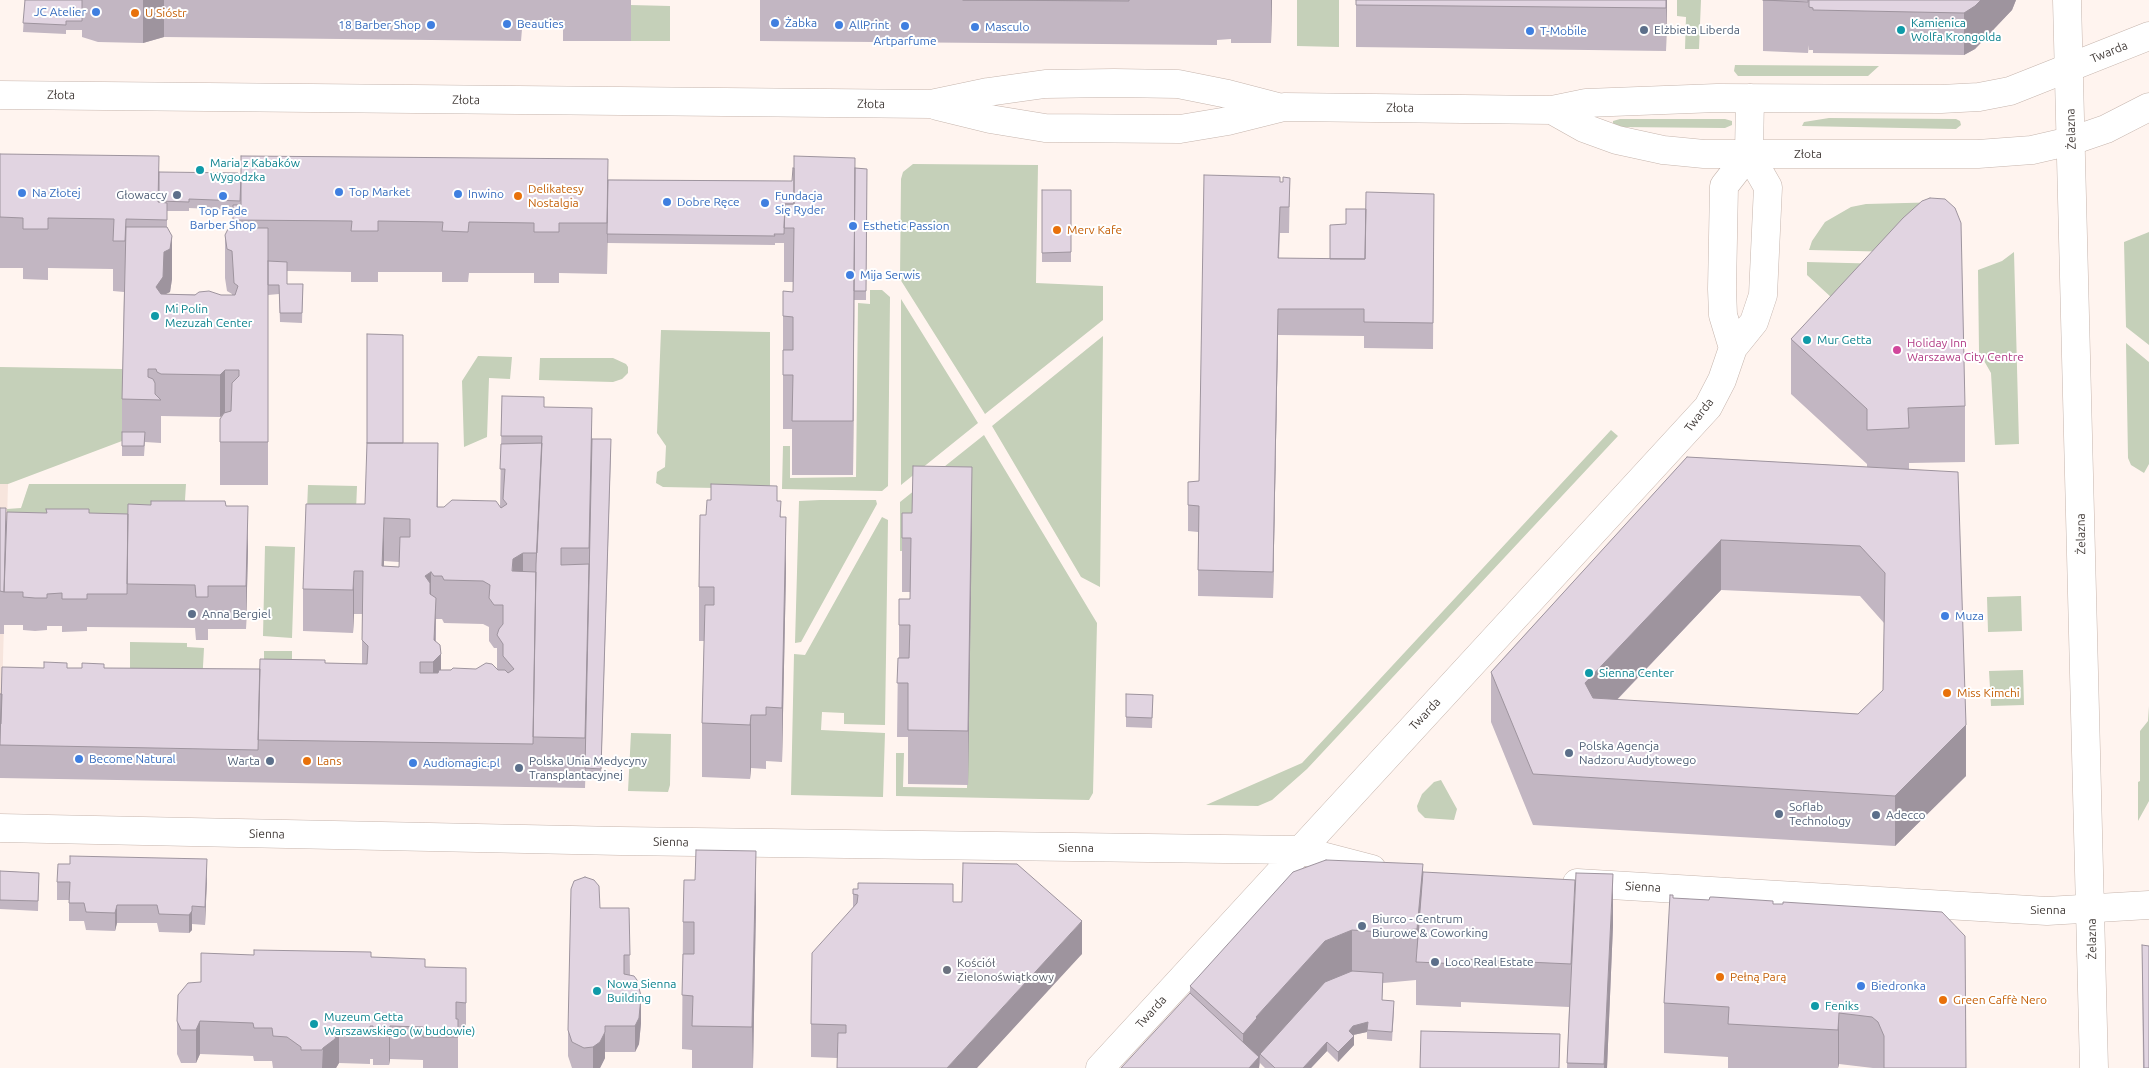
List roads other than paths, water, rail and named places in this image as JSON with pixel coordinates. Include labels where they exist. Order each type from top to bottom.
[{"type":"street","name":"Żelazna","points":[[2068,0],[2094,1068]]},
{"type":"street","name":"Twarda","points":[[2069,68],[2149,36]]},
{"type":"street","name":"Złota","points":[[0,95],[931,104],[988,92],[1045,84],[1114,83],[1178,84],[1278,107],[1552,110],[1586,103],[1750,98],[1979,98],[2010,91],[2069,68]]},
{"type":"street","points":[[1733,348],[1723,315],[1724,186],[1749,154],[1750,98]]},
{"type":"street","name":"Złota","points":[[931,104],[990,119],[1055,128],[1180,129],[1228,122],[1278,107]]},
{"type":"street","points":[[2071,141],[2106,129],[2149,107]]},
{"type":"street","name":"Złota","points":[[1552,110],[1584,128],[1617,140],[1662,150],[1704,154],[1978,154],[2032,150],[2071,141]]},
{"type":"street","name":"Twarda","points":[[1100,1068],[1699,417],[1715,394],[1728,366],[1733,348],[1754,322],[1763,295],[1768,187],[1749,154]]},
{"type":"street","name":"Sienna","points":[[0,828],[649,841],[1299,850],[1354,866],[1398,872]]},
{"type":"street","name":"Sienna","points":[[1552,882],[2039,911],[2149,905]]},
{"type":"place","name":"JC Atelier","points":[[96,12]]},
{"type":"place","name":"U Sióstr","points":[[135,13]]},
{"type":"place","name":"Żabka","points":[[775,23]]},
{"type":"place","name":"Beauties","points":[[507,24]]},
{"type":"place","name":"18 Barber Shop","points":[[431,25]]},
{"type":"place","name":"AllPrint","points":[[839,25]]},
{"type":"place","name":"Artparfume","points":[[905,26]]},
{"type":"place","name":"Masculo","points":[[975,27]]},
{"type":"place","name":"Elżbieta Liberda","points":[[1644,30]]},
{"type":"place","name":"Kamienica Wolfa Krongolda","points":[[1901,30]]},
{"type":"place","name":"T-Mobile","points":[[1530,31]]},
{"type":"place","name":"Maria z Kabaków Wygodzka","points":[[200,170]]},
{"type":"place","name":"Top Market","points":[[339,192]]},
{"type":"place","name":"Na Złotej","points":[[22,193]]},
{"type":"place","name":"Inwino","points":[[458,194]]},
{"type":"place","name":"Głowaccy","points":[[177,195]]},
{"type":"place","name":"Top Fade Barber Shop","points":[[223,196]]},
{"type":"place","name":"Delikatesy Nostalgia","points":[[518,196]]},
{"type":"place","name":"Dobre Ręce","points":[[667,202]]},
{"type":"place","name":"Fundacja Się Ryder","points":[[765,203]]},
{"type":"place","name":"Esthetic Passion","points":[[853,226]]},
{"type":"place","name":"Merv Kafe","points":[[1057,230]]},
{"type":"place","name":"Mija Serwis","points":[[850,275]]},
{"type":"place","name":"Mi Polin Mezuzah Center","points":[[155,316]]},
{"type":"place","name":"Mur Getta","points":[[1807,340]]},
{"type":"place","name":"Holiday Inn Warszawa City Centre","points":[[1897,350]]},
{"type":"place","name":"Anna Bergiel","points":[[192,614]]},
{"type":"place","name":"Muza","points":[[1945,616]]},
{"type":"place","name":"Sienna Center","points":[[1589,673]]},
{"type":"place","name":"Miss Kimchi","points":[[1947,693]]},
{"type":"place","name":"Polska Agencja Nadzoru Audytowego","points":[[1569,753]]},
{"type":"place","name":"Become Natural","points":[[79,759]]},
{"type":"place","name":"Warta","points":[[270,761]]},
{"type":"place","name":"Lans","points":[[307,761]]},
{"type":"place","name":"Audiomagic.pl","points":[[413,763]]},
{"type":"place","name":"Polska Unia Medycyny Transplantacyjnej","points":[[519,768]]},
{"type":"place","name":"Soflab Technology","points":[[1779,814]]},
{"type":"place","name":"Adecco","points":[[1876,815]]},
{"type":"place","name":"Biurco - Centrum Biurowe & Coworking","points":[[1362,926]]},
{"type":"place","name":"Loco Real Estate","points":[[1435,962]]},
{"type":"place","name":"Kościół Zielonoświątkowy","points":[[947,970]]},
{"type":"place","name":"Pełną Parą","points":[[1720,977]]},
{"type":"place","name":"Biedronka","points":[[1861,986]]},
{"type":"place","name":"Nowa Sienna Building","points":[[597,991]]},
{"type":"place","name":"Green Caffè Nero","points":[[1943,1000]]},
{"type":"place","name":"Feniks","points":[[1815,1006]]},
{"type":"place","name":"Muzeum Getta Warszawskiego (w budowie)","points":[[314,1024]]}]
